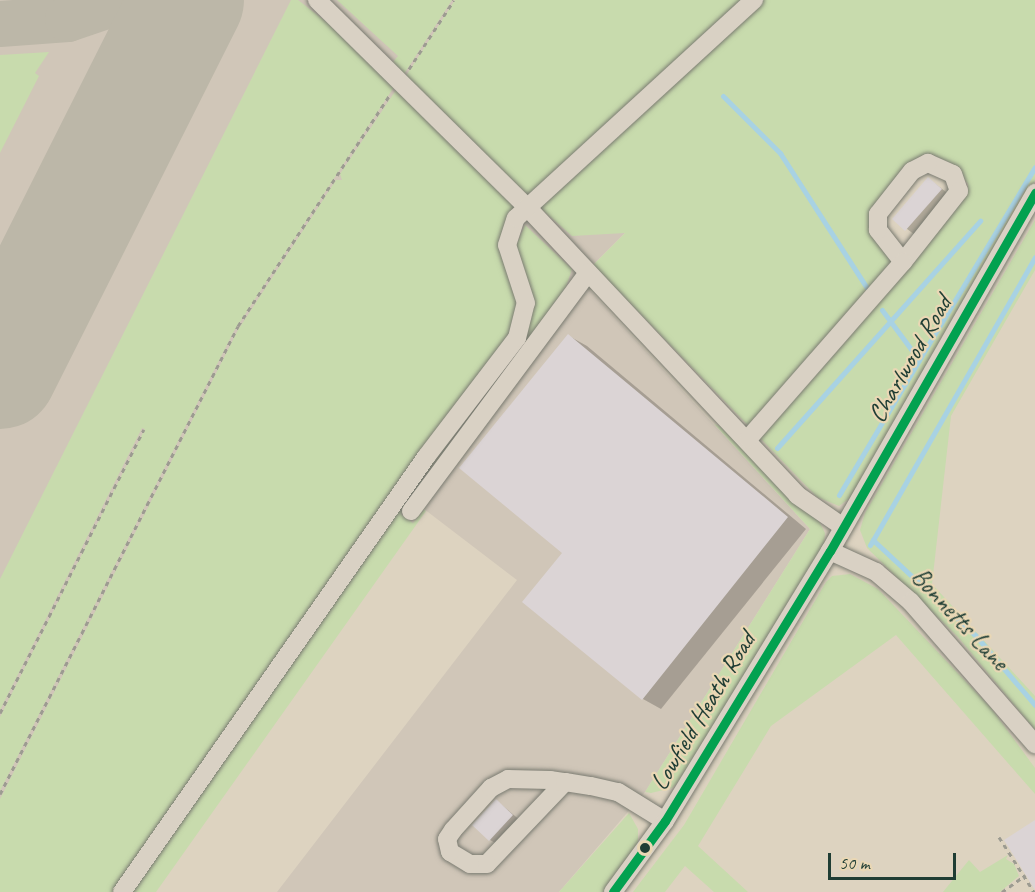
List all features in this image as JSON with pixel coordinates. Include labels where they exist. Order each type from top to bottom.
[{"type":"street","points":[[317,0],[526,206],[810,507],[843,527]]},
{"type":"street","points":[[122,892],[426,457],[517,338],[526,303],[507,240],[512,223],[526,206],[754,0]]},
{"type":"street","points":[[748,439],[903,262],[958,194],[957,179],[940,165],[928,163],[918,166],[880,208],[878,230],[903,262]]},
{"type":"street","name":"Charlwood Road","points":[[830,552],[1035,193]]},
{"type":"street","points":[[411,511],[588,273]]},
{"type":"street","name":"Bonnetts Lane","points":[[830,552],[876,572],[897,588],[976,672],[1035,744]]},
{"type":"street","name":"Lowfield Heath Road","points":[[613,892],[665,821],[830,552]]},
{"type":"street","points":[[565,782],[487,864],[470,864],[450,852],[447,839],[453,830],[500,782],[526,778],[565,782],[626,795],[665,821]]},
{"type":"path","points":[[0,795],[238,326],[454,0]]},
{"type":"path","points":[[0,713],[144,429]]},
{"type":"path","points":[[999,837],[1034,892]]},
{"type":"path","points":[[1007,861],[1012,858]]},
{"type":"path","points":[[1002,892],[1024,875]]},
{"type":"shaded area","points":[[0,0],[858,0],[593,265],[569,261],[586,286],[810,529],[645,792],[559,892],[277,892],[517,580],[424,509],[188,839],[0,892]]},
{"type":"green space","points":[[291,0],[298,0],[333,27],[394,87],[234,331],[0,791],[0,717],[145,429],[142,428],[0,710],[0,579]]},
{"type":"green space","points":[[337,0],[452,0],[404,74],[393,62],[398,56]]},
{"type":"green space","points":[[455,0],[746,0],[528,196],[406,76]]},
{"type":"green space","points":[[761,0],[1035,0],[1035,181],[854,495],[839,506],[817,497],[593,265],[625,233],[572,236],[538,206]],"holes":[[[933,157],[954,166],[968,184],[968,194],[901,274],[890,256],[882,198]]]},
{"type":"green space","points":[[49,52],[35,73],[39,76],[0,153],[0,55]]},
{"type":"green space","points":[[396,90],[516,208],[519,322],[117,892],[0,892],[0,799],[238,330],[336,180],[342,180],[340,174]]},
{"type":"green space","points":[[1035,220],[1035,270],[951,416],[932,584],[1035,696],[1035,730],[958,637],[867,548],[860,530],[865,513]]},
{"type":"green space","points":[[525,225],[572,269],[566,287],[401,514],[413,523],[423,509],[426,511],[156,892],[128,892],[528,328],[532,315],[515,248]]},
{"type":"green space","points":[[714,424],[725,428],[819,521],[825,533],[824,544],[684,776],[672,788],[651,793],[645,792],[810,529]]},
{"type":"green space","points":[[850,574],[878,589],[991,708],[1035,768],[1035,794],[896,635],[771,726],[698,846],[748,892],[714,892],[685,866],[665,892],[633,892],[684,825],[826,582],[832,576]]},
{"type":"green space","points":[[629,813],[638,829],[638,844],[603,892],[559,892]]},
{"type":"green space","points":[[1008,855],[1006,859],[1014,864],[1019,876],[1000,892],[943,892],[969,860],[980,872]]},
{"type":"building","points":[[928,177],[942,189],[905,231],[892,219]]},
{"type":"building","points":[[568,334],[788,517],[642,700],[522,602],[562,553],[459,468]]},
{"type":"building","points":[[496,799],[513,815],[489,841],[472,825]]},
{"type":"building","points":[[1035,820],[1035,890],[1004,840]]},
{"type":"waterway","points":[[723,96],[780,153],[867,288]]},
{"type":"waterway","points":[[882,310],[919,360],[1035,167]]},
{"type":"waterway","points":[[777,448],[980,221]]},
{"type":"waterway","points":[[873,540],[1035,257]]},
{"type":"waterway","points":[[839,495],[919,360]]},
{"type":"waterway","points":[[870,545],[873,540],[975,635],[1035,705]]},
{"type":"taxiway","points":[[0,24],[68,19],[124,0]]},
{"type":"runway","points":[[0,372],[187,0]]},
{"type":"transit line","points":[[613,892],[665,821],[830,551],[1035,193]]}]
